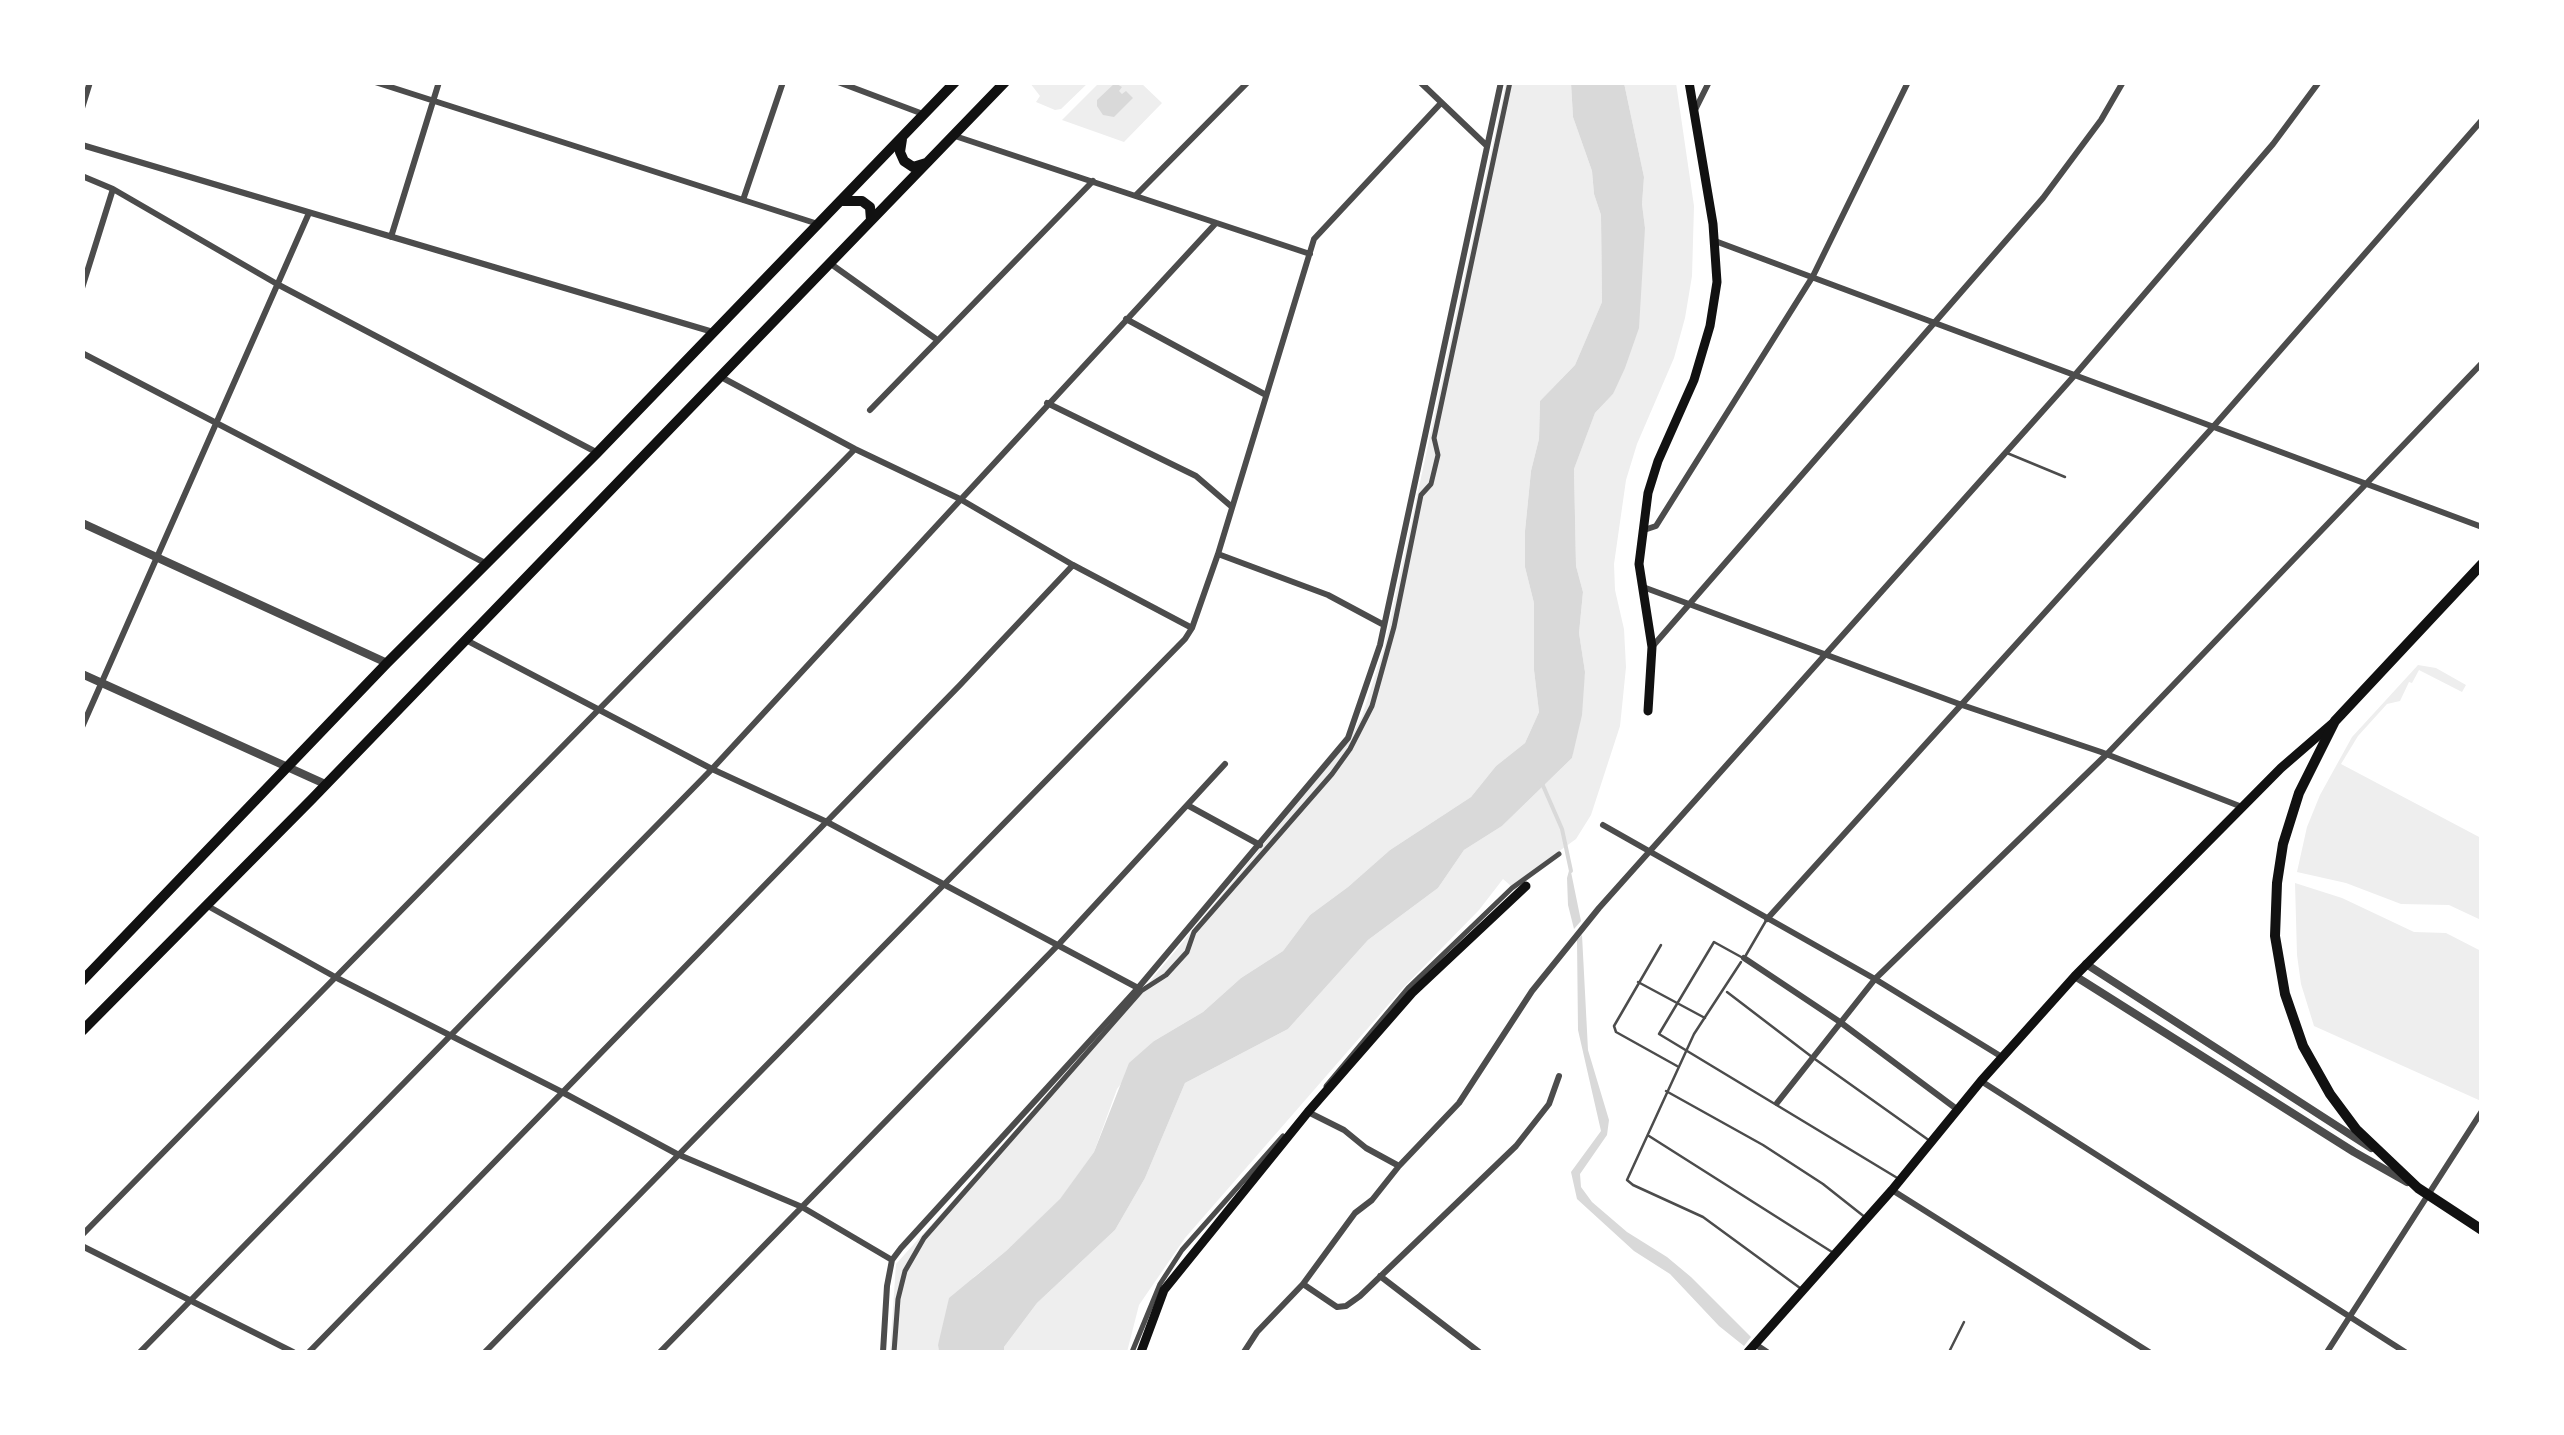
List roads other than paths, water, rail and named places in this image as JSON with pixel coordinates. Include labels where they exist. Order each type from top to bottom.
[{"type":"main road","points":[[82,981],[955,82]]},
{"type":"main road","points":[[82,1031],[1005,82]]},
{"type":"main road","points":[[1648,711],[1652,647],[1640,588],[1648,493],[1658,460],[1680,416],[1710,326],[1717,282],[1716,241],[1688,82]]},
{"type":"main road","points":[[902,138],[900,152],[904,161],[913,167],[927,163]]},
{"type":"main road","points":[[840,202],[862,201],[870,208],[871,220]]},
{"type":"main road","points":[[1751,1348],[2086,964],[2335,721],[2482,564]]},
{"type":"main road","points":[[2335,721],[2299,793],[2283,844],[2276,884],[2275,936],[2286,994],[2304,1046],[2330,1094],[2378,1153],[2428,1196],[2482,1230]]},
{"type":"main road","points":[[1141,1352],[1164,1290],[1308,1112],[1412,993],[1526,886]]},
{"type":"street","points":[[82,108],[90,82]]},
{"type":"street","points":[[375,82],[819,224]]},
{"type":"street","points":[[391,236],[439,82]]},
{"type":"street","points":[[743,200],[783,82]]},
{"type":"street","points":[[838,82],[924,114]]},
{"type":"street","points":[[1136,195],[1248,82]]},
{"type":"street","points":[[1420,82],[1487,146]]},
{"type":"street","points":[[883,1352],[892,1260],[1138,988],[1348,738],[1384,625],[1501,82]]},
{"type":"street","points":[[894,1352],[898,1299],[905,1271],[924,1238],[1140,991],[1166,975],[1187,952],[1194,932],[1332,774],[1372,706],[1388,653],[1421,495],[1431,484],[1438,455],[1434,438],[1510,82]]},
{"type":"street","points":[[1694,112],[1709,82]]},
{"type":"street","points":[[1642,531],[1656,526],[1813,276],[1908,82]]},
{"type":"street","points":[[1652,647],[2043,198],[2101,120],[2123,82]]},
{"type":"street","points":[[1244,1352],[1257,1332],[1303,1284],[1355,1213],[1372,1200],[1398,1166],[1459,1102],[1532,990],[1583,928],[2074,376],[2273,144],[2319,82]]},
{"type":"street","points":[[485,1352],[1185,638],[1218,554],[1314,240],[1441,103]]},
{"type":"street","points":[[1767,919],[2213,427],[2482,120]]},
{"type":"street","points":[[954,135],[1310,254]]},
{"type":"street","points":[[82,145],[714,332]]},
{"type":"street","points":[[82,176],[597,453]]},
{"type":"street","points":[[870,410],[1093,181]]},
{"type":"street","points":[[82,288],[114,190]]},
{"type":"street","points":[[82,727],[309,213]]},
{"type":"street","points":[[140,1352],[712,769],[1216,222]]},
{"type":"street","points":[[1716,241],[2482,528]]},
{"type":"street","points":[[830,264],[936,339]]},
{"type":"street","points":[[1126,318],[1266,395]]},
{"type":"street","points":[[82,353],[487,564]]},
{"type":"street","points":[[1776,1103],[1875,979],[2106,754],[2482,363]]},
{"type":"street","points":[[720,377],[855,449],[960,499],[1192,628]]},
{"type":"street","points":[[1047,403],[1196,476],[1232,507]]},
{"type":"street","points":[[82,1235],[855,449]]},
{"type":"street","points":[[82,523],[387,663]]},
{"type":"street","points":[[1218,554],[1328,595],[1384,625]]},
{"type":"street","points":[[309,1352],[1073,564]]},
{"type":"street","points":[[1640,588],[2106,754],[2242,808]]},
{"type":"street","points":[[466,640],[712,769],[827,822],[1138,988]]},
{"type":"street","points":[[82,674],[325,784]]},
{"type":"street","points":[[660,1352],[1060,944],[1225,764]]},
{"type":"street","points":[[1190,806],[1260,845]]},
{"type":"street","points":[[1604,825],[1875,979],[2004,1058]]},
{"type":"street","points":[[1132,1352],[1160,1284],[1182,1250],[1408,988],[1512,888],[1559,854]]},
{"type":"street","points":[[206,905],[677,1154],[802,1207],[892,1260]]},
{"type":"street","points":[[1744,958],[1840,1022],[1958,1110]]},
{"type":"street","points":[[2086,964],[2378,1153]]},
{"type":"street","points":[[2076,976],[2418,1188]]},
{"type":"street","points":[[2210,1062],[2218,1051]]},
{"type":"street","points":[[1303,1284],[1332,1306],[1342,1307],[1360,1296],[1516,1146],[1549,1104],[1559,1076]]},
{"type":"street","points":[[1981,1081],[2405,1352]]},
{"type":"street","points":[[2327,1352],[2482,1110]]},
{"type":"street","points":[[1308,1112],[1344,1130],[1398,1166]]},
{"type":"street","points":[[1892,1190],[2150,1352]]},
{"type":"street","points":[[82,1246],[293,1352]]},
{"type":"street","points":[[1380,1276],[1479,1352]]},
{"type":"street","points":[[1751,1348],[1767,1352]]},
{"type":"lane","points":[[2005,452],[2066,477]]},
{"type":"lane","points":[[1767,919],[1694,1034],[1627,1180],[1703,1217],[1801,1289]]},
{"type":"lane","points":[[1744,958],[1714,942],[1659,1033],[1900,1180]]},
{"type":"lane","points":[[1661,945],[1614,1030],[1678,1066]]},
{"type":"lane","points":[[1638,982],[1706,1019]]},
{"type":"lane","points":[[1725,990],[1932,1142]]},
{"type":"lane","points":[[1666,1091],[1793,1164],[1867,1219]]},
{"type":"lane","points":[[1648,1134],[1833,1253]]},
{"type":"lane","points":[[1949,1352],[1964,1322]]},
{"type":"waterway","points":[[1541,781],[1562,829],[1571,871]]}]
